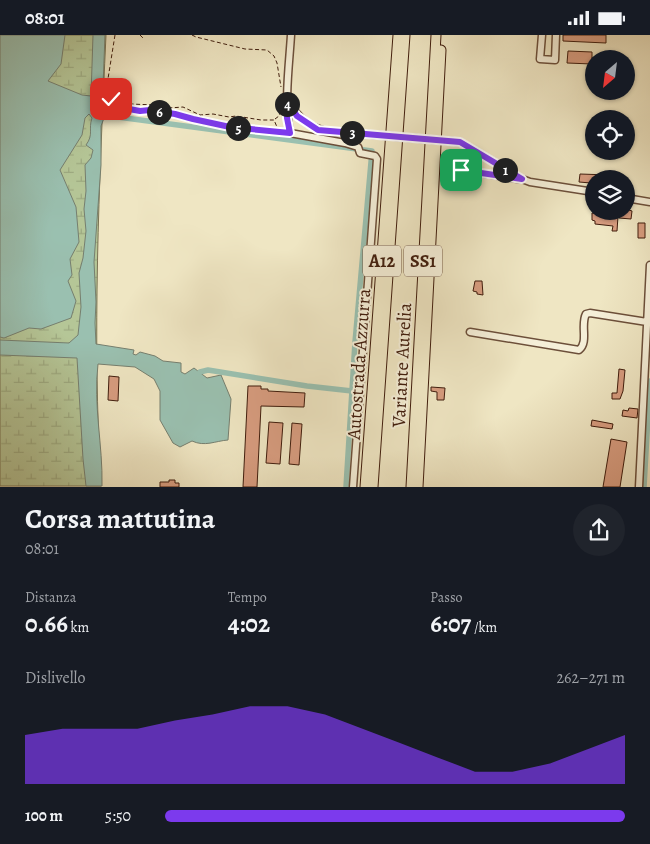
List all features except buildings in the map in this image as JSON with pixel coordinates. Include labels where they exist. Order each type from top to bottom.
[{"type":"highway","name":"Autostrada Azzurra","points":[[366,487],[398,35]]},
{"type":"highway","name":"Autostrada Azzurra","points":[[373,487],[405,35]]},
{"type":"highway","name":"Variante Aurelia","points":[[411,487],[436,35]]},
{"type":"highway","name":"Variante Aurelia","points":[[418,487],[442,35]]},
{"type":"street","points":[[291,35],[286,133],[345,143],[372,155],[377,165],[353,487]]},
{"type":"street","points":[[542,35],[540,59],[555,60],[556,35]]},
{"type":"street","points":[[287,101],[297,116],[318,130],[460,142],[522,179],[530,182],[585,191]]},
{"type":"street","points":[[461,170],[522,179]]},
{"type":"street","points":[[635,200],[650,202]]},
{"type":"street","points":[[639,487],[650,265]]},
{"type":"street","points":[[470,332],[579,350],[584,344],[584,318],[586,314],[590,313],[647,322]]},
{"type":"path","points":[[115,35],[107,85],[111,99],[125,104],[156,105],[169,108],[183,107],[199,114],[236,116],[261,120],[274,120],[282,108]]},
{"type":"path","points":[[140,35],[143,38]]},
{"type":"path","points":[[192,35],[245,49],[267,50],[278,63],[281,92]]},
{"type":"path","points":[[125,104],[129,109],[140,111],[150,110],[230,127],[286,133]]},
{"type":"path","points":[[199,114],[205,121]]},
{"type":"path","points":[[274,120],[277,127],[286,133]]},
{"type":"green space","points":[[0,35],[106,35],[99,205],[97,317],[98,430],[101,486],[0,486]]},
{"type":"shaded area","points":[[0,35],[65,35],[61,64],[48,81],[82,95],[91,96],[93,35],[105,35],[102,112],[104,118],[101,126],[101,165],[94,262],[96,344],[134,350],[133,354],[136,355],[140,352],[155,356],[163,361],[181,363],[181,372],[185,374],[194,368],[207,378],[221,375],[231,399],[228,440],[206,444],[192,441],[180,447],[173,443],[160,420],[160,391],[154,379],[135,367],[98,364],[97,410],[102,486],[86,486],[77,358],[0,355],[0,340],[69,343],[78,335],[81,307],[79,273],[86,231],[84,209],[86,191],[85,165],[91,158],[93,150],[86,145],[90,138],[92,118],[89,114],[85,118],[82,135],[60,170],[76,207],[79,242],[70,259],[72,275],[68,281],[76,301],[71,318],[41,329],[29,328],[4,338],[0,337]]},
{"type":"waterway","points":[[103,115],[372,151],[355,342],[346,487]]},
{"type":"waterway","points":[[200,372],[208,370],[307,386],[352,391]]},
{"type":"waterway","points":[[644,487],[650,381]]},
{"type":"route","points":[[111,99],[125,104],[129,109],[175,114],[230,127],[290,133],[287,118],[287,101],[297,116],[318,130],[456,141],[522,179],[461,170]]}]
